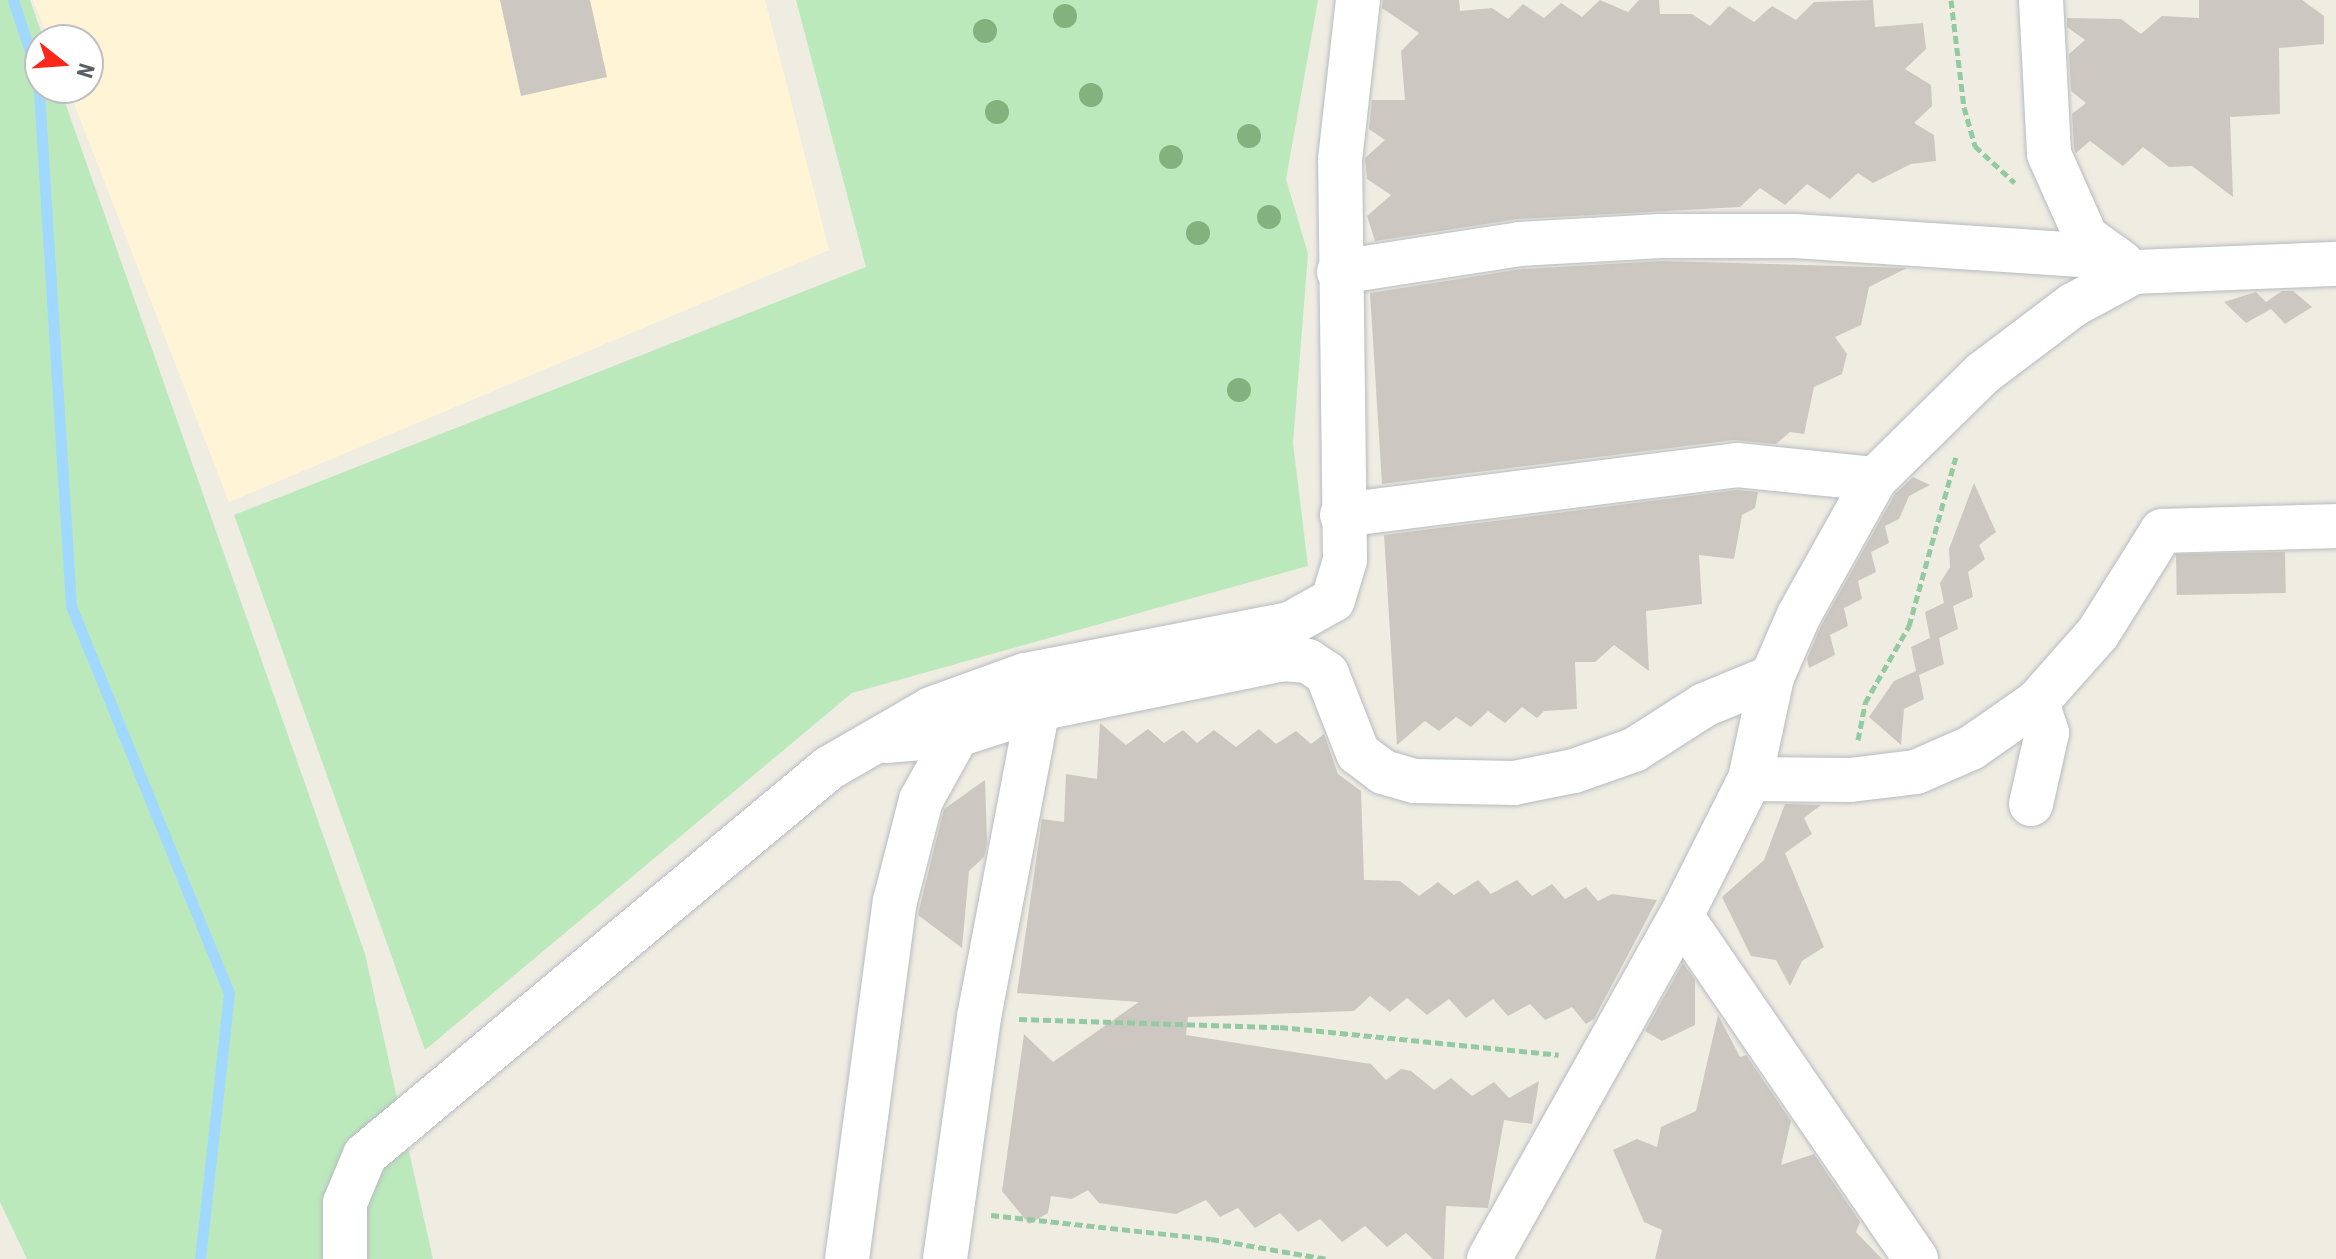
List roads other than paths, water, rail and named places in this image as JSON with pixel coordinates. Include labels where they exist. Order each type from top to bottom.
[{"type":"lane","points":[[345,1259],[345,1203],[365,1155],[829,768],[931,709],[1025,675],[1316,615],[1333,600],[1341,579],[1339,272],[1344,108],[1358,0]]},
{"type":"lane","points":[[2041,0],[2049,154],[2086,237],[2124,264]]},
{"type":"lane","points":[[1339,272],[1519,244],[1661,236],[1810,236],[2124,264],[2336,264]]},
{"type":"lane","points":[[1489,1259],[1681,916],[1750,779],[1772,677],[1875,479],[1983,373],[2124,264]]},
{"type":"lane","points":[[1342,515],[1737,465],[1875,479]]},
{"type":"lane","points":[[1750,779],[1850,780],[1916,772],[1971,748],[2037,702],[2098,633],[2162,531],[2336,526]]},
{"type":"lane","points":[[874,742],[957,735],[1038,709],[1253,661],[1308,661],[1327,674],[1358,753],[1383,772],[1415,781],[1514,783],[1574,771],[1634,750],[1704,705],[1772,677]]},
{"type":"lane","points":[[2031,804],[2047,733],[2037,702]]},
{"type":"lane","points":[[945,1259],[979,1017],[1038,709]]},
{"type":"lane","points":[[847,1259],[895,901],[921,800],[957,735]]},
{"type":"lane","points":[[1681,916],[1916,1259]]},
{"type":"waterway","points":[[13,0],[38,76],[71,606],[229,993],[200,1259]]}]
